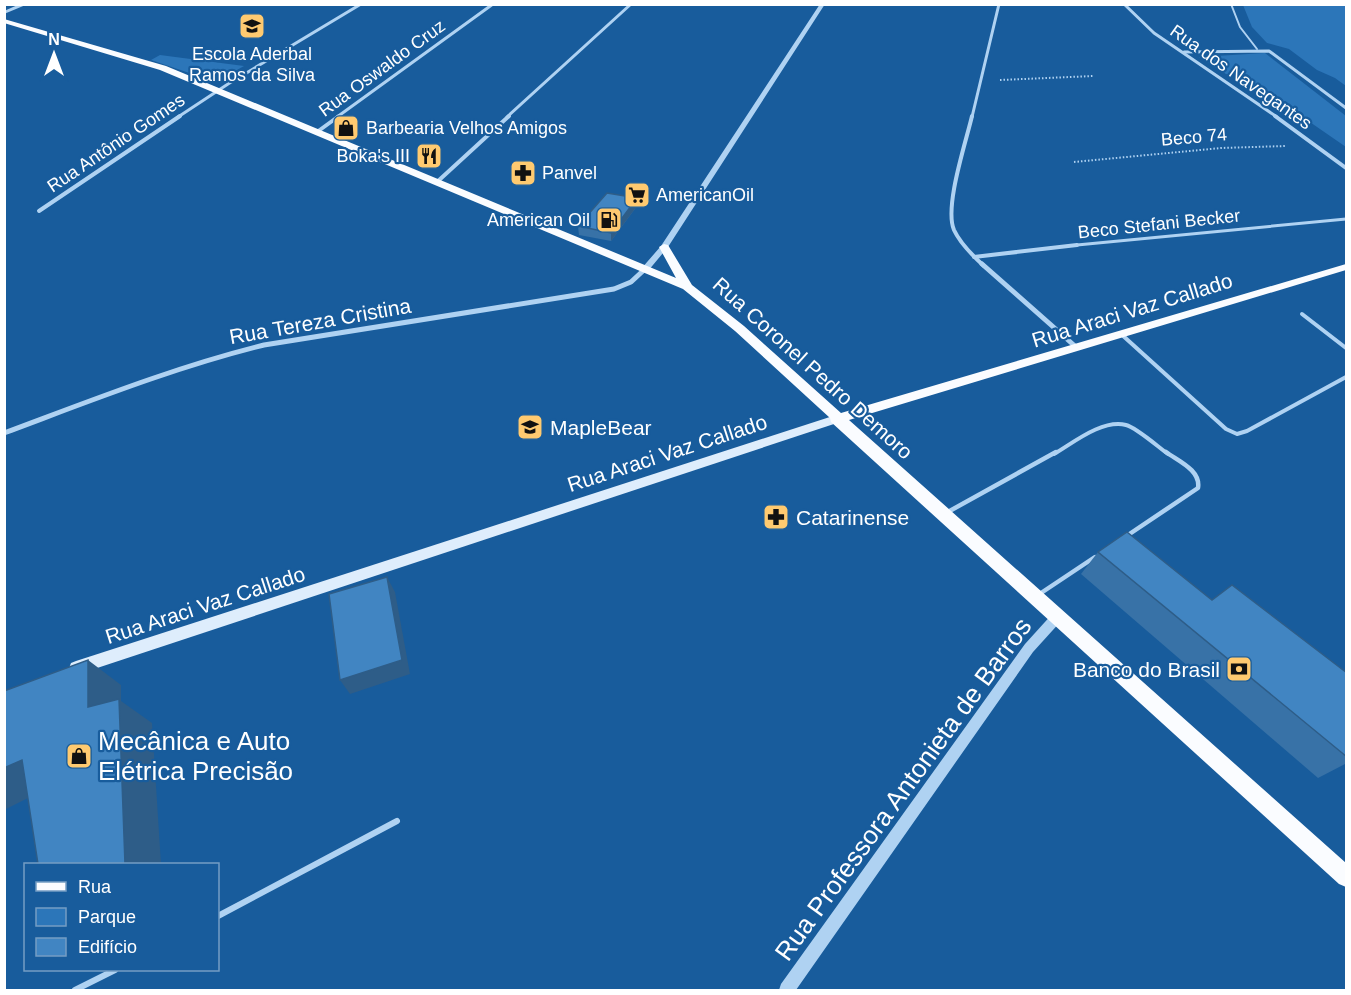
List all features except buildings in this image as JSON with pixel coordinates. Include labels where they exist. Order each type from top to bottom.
[{"type":"main road","name":"Rua Coronel Pedro Demoro","points":[[4,21],[146,63],[687,287],[729,318],[836,419],[1058,615],[1346,876]]},
{"type":"main road","points":[[664,247],[687,287]]},
{"type":"main road","name":"Rua Araci Vaz Callado","points":[[61,673],[836,419],[1347,267]]},
{"type":"street","points":[[4,13],[26,4]]},
{"type":"street","name":"Rua Antônio Gomes","points":[[39,211],[217,91],[362,4]]},
{"type":"street","name":"Rua Oswaldo Cruz","points":[[316,132],[493,4]]},
{"type":"street","points":[[437,182],[630,4]]},
{"type":"street","points":[[645,269],[664,247],[823,4]]},
{"type":"street","points":[[999,4],[950,210],[954,230],[974,257],[1076,347]]},
{"type":"street","name":"Rua dos Navegantes","points":[[1124,4],[1140,23],[1347,168]]},
{"type":"street","points":[[1184,52],[1257,49],[1269,51],[1347,108]]},
{"type":"street","name":"Beco Stefani Becker","points":[[974,257],[1077,246]]},
{"type":"street","name":"Rua Tereza Cristina","points":[[4,433],[219,355],[264,345],[614,290],[632,282],[645,269]]},
{"type":"street","name":"Rua Professora Antonieta de Barros","points":[[787,990],[1029,648],[1058,615]]},
{"type":"lane","points":[[1231,4],[1240,27],[1257,49]]},
{"type":"lane","name":"Beco Stefani Becker","points":[[1077,246],[1347,219]]},
{"type":"lane","points":[[1302,314],[1347,348]]},
{"type":"lane","points":[[1121,334],[1226,429],[1237,434],[1347,377]]},
{"type":"lane","points":[[944,514],[1102,427],[1114,424],[1127,425],[1195,473],[1199,481],[1198,488],[1123,538]]},
{"type":"lane","points":[[1036,596],[1104,551]]},
{"type":"lane","points":[[219,915],[398,821]]},
{"type":"lane","points":[[75,990],[111,971]]},
{"type":"path","points":[[981,81],[1093,76]]},
{"type":"path","name":"Beco 74","points":[[1074,162],[1221,148],[1316,146]]},
{"type":"green space","points":[[1243,5],[1346,5],[1346,86],[1317,70],[1289,49],[1267,43],[1252,27]]},
{"type":"green space","points":[[1265,53],[1346,116],[1346,147],[1242,75],[1226,74],[1199,57]]},
{"type":"green space","points":[[160,55],[244,66],[216,82],[151,60]]},
{"type":"place","name":"Escola Aderbal Ramos da Silva","points":[[252,26]]},
{"type":"place","name":"Barbearia Velhos Amigos","points":[[346,128]]},
{"type":"place","name":"Boka's III","points":[[429,156]]},
{"type":"place","name":"Panvel","points":[[523,173]]},
{"type":"place","name":"AmericanOil","points":[[637,195]]},
{"type":"place","name":"American Oil","points":[[609,220]]},
{"type":"place","name":"MapleBear","points":[[530,427]]},
{"type":"place","name":"Catarinense","points":[[776,517]]},
{"type":"place","name":"Banco do Brasil","points":[[1239,669]]},
{"type":"place","name":"Mecânica e Auto Elétrica Precisão","points":[[79,756]]}]
